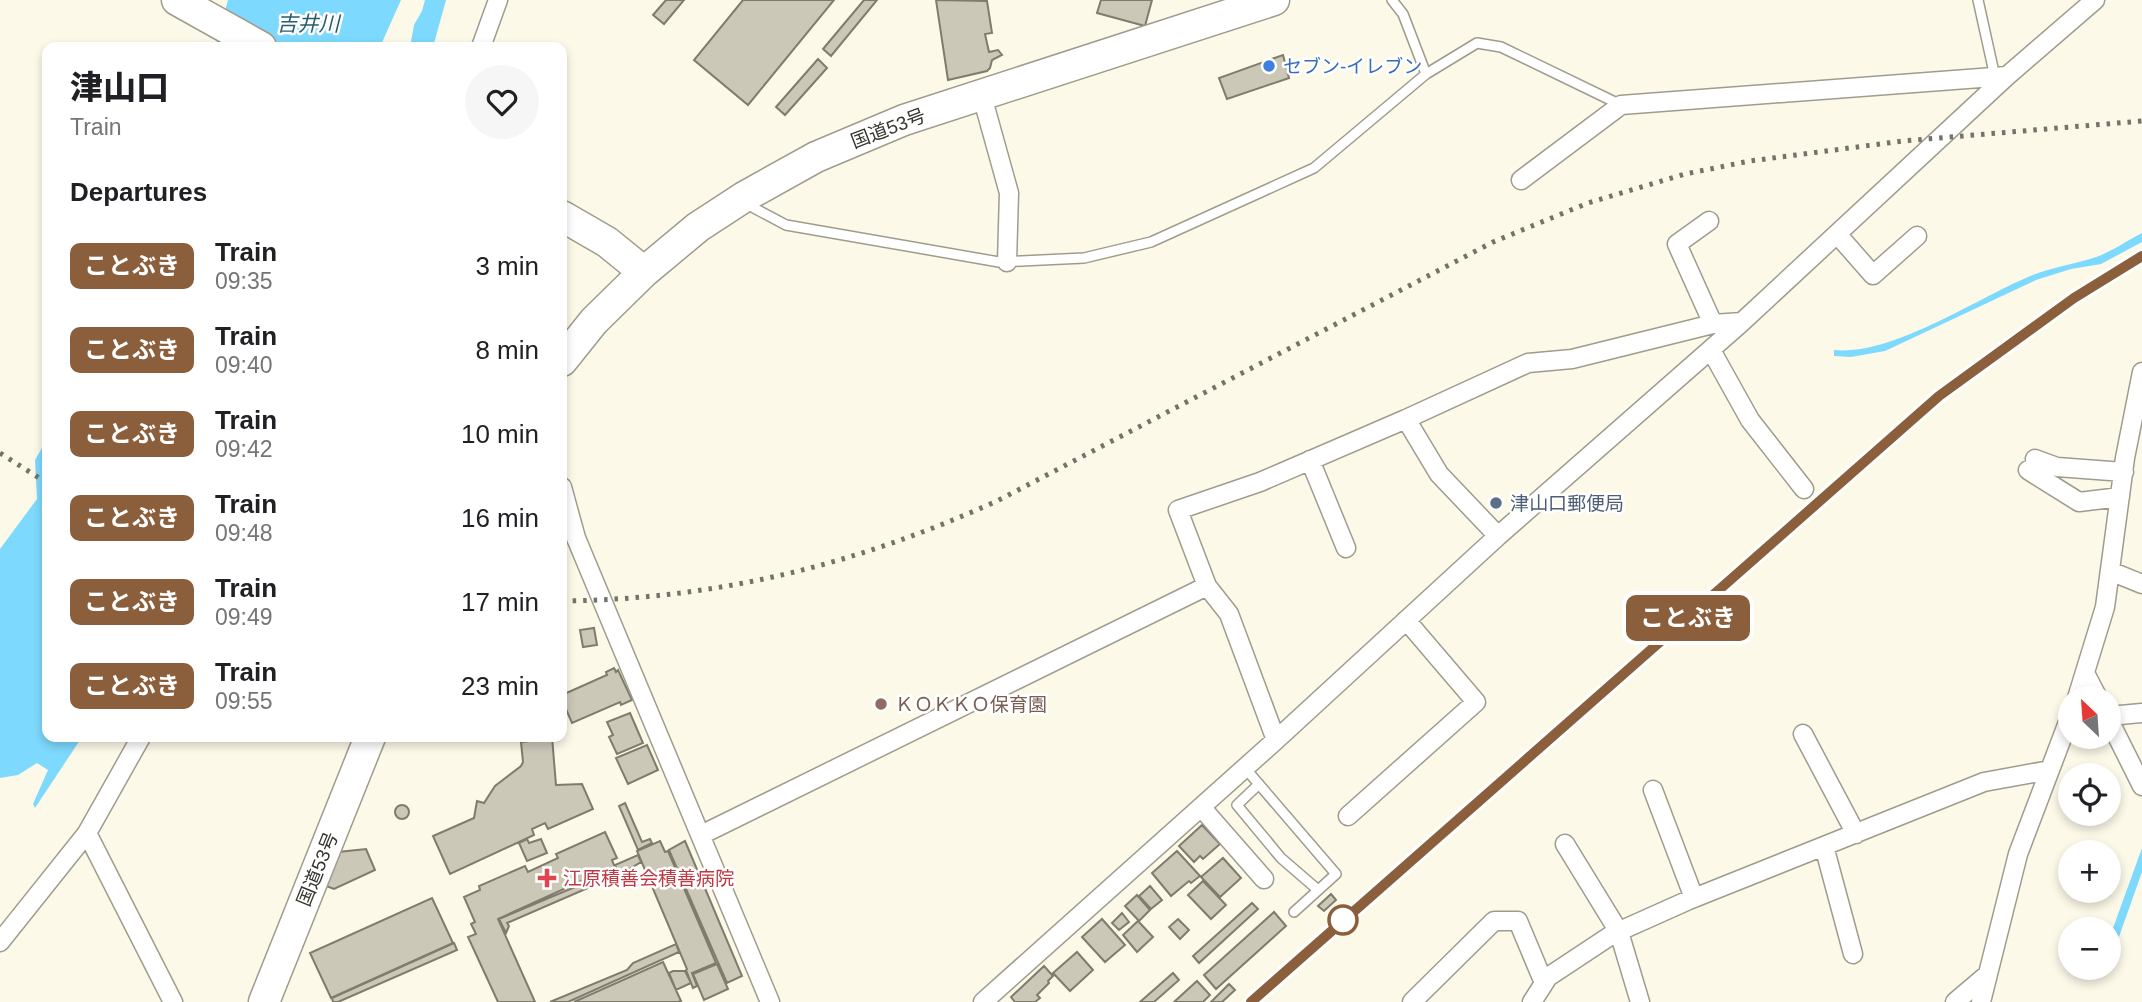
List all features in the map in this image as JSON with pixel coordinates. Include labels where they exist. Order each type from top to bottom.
[{"type":"highway","points":[[177,0],[252,42]]},
{"type":"highway","name":"国道53号","points":[[567,354],[594,321],[644,272],[698,227],[744,197],[816,157],[904,120],[1274,0]]},
{"type":"highway","points":[[567,219],[607,242],[644,272]]},
{"type":"highway","name":"国道53号","points":[[264,1002],[368,742]]},
{"type":"street","points":[[483,42],[498,0]]},
{"type":"street","points":[[983,1002],[1276,740],[1498,536],[1742,322],[2001,76],[2095,0]]},
{"type":"street","points":[[1521,180],[1620,105],[2001,76]]},
{"type":"street","points":[[982,96],[1009,193],[1007,262]]},
{"type":"street","points":[[1709,221],[1677,244],[1713,324]]},
{"type":"street","points":[[1837,233],[1873,275],[1917,236]]},
{"type":"street","points":[[1276,740],[1229,614],[1207,586],[1178,510],[1260,482],[1528,363],[1572,359],[1713,324],[1742,322]]},
{"type":"street","points":[[1711,349],[1750,420],[1804,489]]},
{"type":"street","points":[[2082,686],[2105,607],[2120,497],[2142,372]]},
{"type":"street","points":[[1406,419],[1439,474],[1498,536]]},
{"type":"street","points":[[1310,460],[1346,548]]},
{"type":"street","points":[[2120,497],[2079,502],[2031,464],[2124,472]]},
{"type":"street","points":[[567,505],[576,538],[770,1002]]},
{"type":"street","points":[[2110,571],[2142,584]]},
{"type":"street","points":[[701,835],[1207,586]]},
{"type":"street","points":[[1348,816],[1476,702],[1406,620]]},
{"type":"street","points":[[2086,675],[2092,686]]},
{"type":"street","points":[[2121,716],[2142,713]]},
{"type":"street","points":[[1803,734],[1856,834]]},
{"type":"street","points":[[0,942],[86,833],[138,742]]},
{"type":"street","points":[[2121,743],[2142,786]]},
{"type":"street","points":[[1981,1002],[2018,854],[2058,749]]},
{"type":"street","points":[[1532,1002],[1548,976],[1619,932],[1694,898],[1984,782],[2050,770]]},
{"type":"street","points":[[1653,790],[1694,898]]},
{"type":"street","points":[[1201,807],[1264,879]]},
{"type":"street","points":[[86,833],[173,1002]]},
{"type":"street","points":[[1565,844],[1619,932],[1640,1002]]},
{"type":"street","points":[[1824,846],[1853,954]]},
{"type":"street","points":[[1412,1002],[1494,921],[1518,921],[1544,983]]},
{"type":"street","points":[[1955,1002],[1988,974]]},
{"type":"lane","points":[[1392,0],[1403,14],[1426,74]]},
{"type":"lane","points":[[1978,0],[2001,76]]},
{"type":"lane","points":[[744,197],[754,208],[786,225],[999,262],[1084,258],[1151,243],[1314,168],[1426,74],[1477,43],[1501,47],[1620,105]]},
{"type":"lane","points":[[1245,768],[1336,874],[1294,912]]},
{"type":"lane","points":[[1259,784],[1237,805],[1281,858],[1318,890]]},
{"type":"water","name":"吉井川","points":[[228,0],[401,0],[382,42],[216,42]]},
{"type":"water","points":[[425,0],[446,0],[434,42],[411,42],[414,25]]},
{"type":"water","points":[[2142,233],[2142,242],[2101,264],[2071,269],[2036,280],[1885,351],[1851,357],[1834,356],[1834,350],[1856,350],[1906,336],[2028,277],[2099,256]]},
{"type":"water","points":[[42,448],[42,742],[79,742],[35,808],[33,804],[48,770],[37,763],[18,775],[0,778],[0,549],[37,499],[35,460]]},
{"type":"water","points":[[2142,848],[2142,872],[2121,931],[2121,917],[2117,917]]},
{"type":"building","points":[[666,0],[684,0],[664,24],[653,15]]},
{"type":"building","points":[[743,0],[834,0],[748,105],[694,60]]},
{"type":"building","points":[[864,0],[877,0],[831,56],[823,49]]},
{"type":"building","points":[[936,0],[987,1],[992,33],[985,34],[989,52],[998,50],[1002,55],[992,60],[987,71],[948,80]]},
{"type":"building","points":[[1101,0],[1152,0],[1145,26],[1097,13]]},
{"type":"building","name":"セブン-イレブン","points":[[1283,55],[1289,78],[1227,99],[1219,78]]},
{"type":"building","points":[[818,59],[827,68],[785,115],[776,107]]},
{"type":"building","points":[[594,628],[597,645],[583,647],[580,630]]},
{"type":"building","points":[[614,668],[616,672],[618,670],[632,700],[621,705],[620,702],[572,723],[567,712],[567,693],[607,675],[606,672]]},
{"type":"building","points":[[630,713],[643,743],[617,754],[609,737],[613,735],[607,722]]},
{"type":"building","points":[[521,742],[552,742],[556,785],[582,784],[593,809],[548,829],[545,823],[532,829],[534,835],[450,874],[433,836],[474,818],[477,801],[484,803],[495,786],[523,762]]},
{"type":"building","points":[[647,745],[658,770],[628,784],[616,758]]},
{"type":"building","points":[[625,803],[642,842],[650,839],[652,843],[638,850],[619,806]]},
{"type":"building","points":[[402,805],[407,807],[407,817],[402,819],[397,817],[395,812],[397,807]]},
{"type":"building","points":[[1202,825],[1220,844],[1203,859],[1200,856],[1194,862],[1179,846]]},
{"type":"building","points":[[605,832],[617,858],[612,860],[618,875],[605,881],[601,872],[498,919],[535,1002],[498,1002],[468,937],[476,934],[471,924],[475,922],[464,897],[480,890],[479,886],[525,866],[528,872],[558,858],[556,854]]},
{"type":"building","points":[[527,839],[529,843],[541,839],[547,853],[527,861],[519,843]]},
{"type":"building","points":[[660,841],[665,852],[668,851],[716,963],[692,973],[697,986],[693,988],[637,851]]},
{"type":"building","points":[[685,841],[742,976],[727,983],[669,850]]},
{"type":"building","points":[[366,849],[375,870],[334,889],[326,886],[338,852]]},
{"type":"building","points":[[1177,851],[1200,876],[1191,883],[1189,881],[1171,896],[1152,873]]},
{"type":"building","points":[[638,855],[641,862],[619,875],[615,865]]},
{"type":"building","points":[[1223,858],[1241,878],[1220,897],[1201,877]]},
{"type":"building","points":[[601,876],[604,881],[507,923],[509,926],[506,933],[499,919]]},
{"type":"building","points":[[1203,881],[1226,905],[1211,919],[1188,895]]},
{"type":"building","points":[[1150,886],[1162,900],[1151,909],[1139,896]]},
{"type":"building","points":[[1331,894],[1336,900],[1324,911],[1318,906]]},
{"type":"building","points":[[1137,895],[1150,910],[1139,921],[1125,906]]},
{"type":"building","points":[[432,898],[453,943],[331,998],[310,953]]},
{"type":"building","points":[[1252,903],[1258,909],[1199,963],[1193,956]]},
{"type":"building","points":[[1274,912],[1286,926],[1216,989],[1204,975]]},
{"type":"building","points":[[1122,913],[1129,922],[1119,930],[1112,923]]},
{"type":"building","points":[[1102,919],[1125,945],[1105,962],[1082,937]]},
{"type":"building","points":[[1178,919],[1189,930],[1180,939],[1169,927]]},
{"type":"building","points":[[1138,921],[1153,937],[1137,952],[1123,935]]},
{"type":"building","points":[[454,943],[457,950],[333,1002],[332,998]]},
{"type":"building","points":[[676,944],[679,952],[568,1002],[550,1002],[627,970],[633,963]]},
{"type":"building","points":[[1077,952],[1093,970],[1070,991],[1053,973]]},
{"type":"building","points":[[663,962],[681,1001],[574,1002]]},
{"type":"building","points":[[717,964],[728,989],[704,1000],[693,974]]},
{"type":"building","points":[[1044,966],[1053,976],[1037,995],[1040,998],[1035,1002],[1015,1002],[1011,997]]},
{"type":"building","points":[[685,971],[691,983],[676,990],[669,973]]},
{"type":"building","points":[[1173,973],[1179,980],[1154,1002],[1140,1002]]},
{"type":"building","points":[[1197,981],[1210,995],[1203,1002],[1174,1002]]},
{"type":"building","points":[[1229,984],[1235,990],[1222,1002],[1211,1002]]},
{"type":"railway","points":[[567,601],[676,594],[785,574],[838,560],[944,524],[997,501],[1493,242],[1588,203],[1685,174],[1750,161],[1903,141],[2142,121]]},
{"type":"railway","points":[[1251,1002],[1939,396],[2074,298],[2142,256]]},
{"type":"railway","points":[[0,453],[42,480]]},
{"type":"train","name":"ことぶき","points":[[1251,1002],[1939,396],[2074,298],[2142,256]]},
{"type":"place","name":"セブン-イレブン","points":[[1269,66]]},
{"type":"place","name":"津山口郵便局","points":[[1496,503]]},
{"type":"place","name":"ＫＯＫＫＯ保育園","points":[[881,704]]},
{"type":"place","name":"江原積善会積善病院","points":[[547,878]]}]
